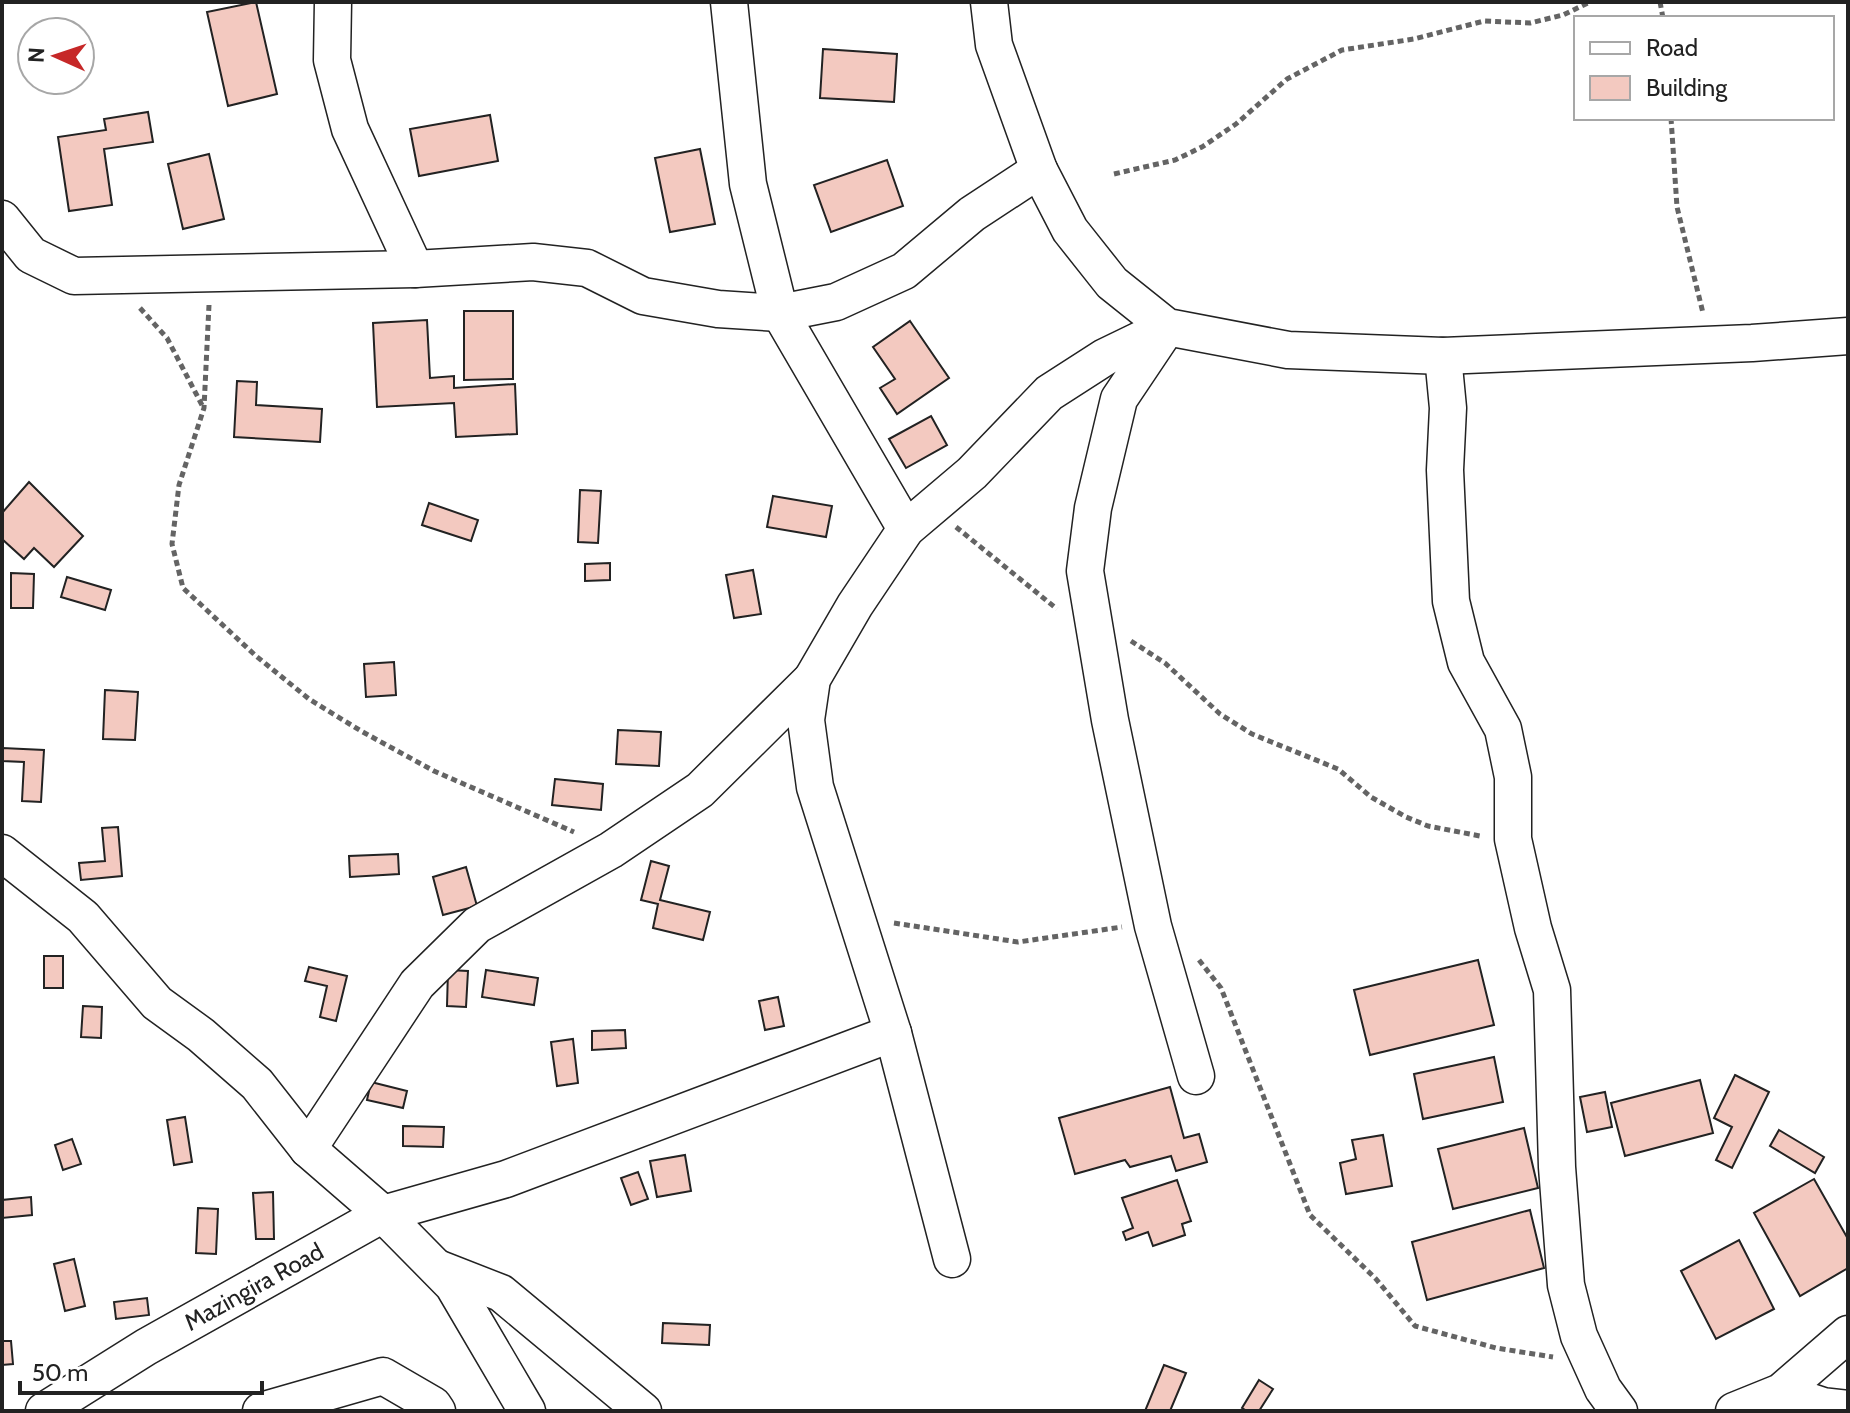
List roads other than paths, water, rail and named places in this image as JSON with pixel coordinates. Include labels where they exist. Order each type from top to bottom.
[{"type":"street","points":[[333,2],[332,60],[350,129],[415,269]]},
{"type":"street","points":[[729,2],[748,184],[780,313],[920,518]]},
{"type":"street","points":[[989,2],[994,45],[1039,170],[1079,243],[1112,283],[1167,327],[1288,350],[1443,356],[1848,336]]},
{"type":"street","points":[[2,219],[31,255],[74,276],[415,269],[533,262],[587,268],[643,296],[718,309],[780,313],[836,302],[904,271],[972,214],[1039,170]]},
{"type":"street","points":[[308,1149],[417,984],[477,925],[611,850],[700,790],[812,679],[855,605],[920,518],[972,473],[1049,393],[1105,357],[1167,327]]},
{"type":"street","points":[[1167,327],[1119,399],[1093,508],[1085,571],[1153,926],[1196,1076]]},
{"type":"street","points":[[1443,356],[1448,408],[1445,470],[1451,601],[1466,662],[1503,729],[1513,777],[1513,839],[1533,928],[1552,990],[1557,1167],[1566,1285],[1579,1336],[1603,1389],[1619,1411]]},
{"type":"street","points":[[812,679],[806,720],[815,787],[893,1033],[952,1259]]},
{"type":"street","points":[[2,853],[83,917],[157,1003],[201,1035],[257,1084],[308,1149],[383,1214],[453,1285],[527,1411]]},
{"type":"street","name":"Mazingira Road","points":[[44,1411],[146,1347],[383,1214],[506,1179],[893,1033]]},
{"type":"street","points":[[435,1267],[501,1293],[643,1411]]},
{"type":"street","points":[[1734,1411],[1781,1392],[1848,1334]]},
{"type":"street","points":[[261,1411],[383,1376],[433,1405],[437,1411]]},
{"type":"street","points":[[1781,1392],[1823,1406],[1848,1409]]}]
